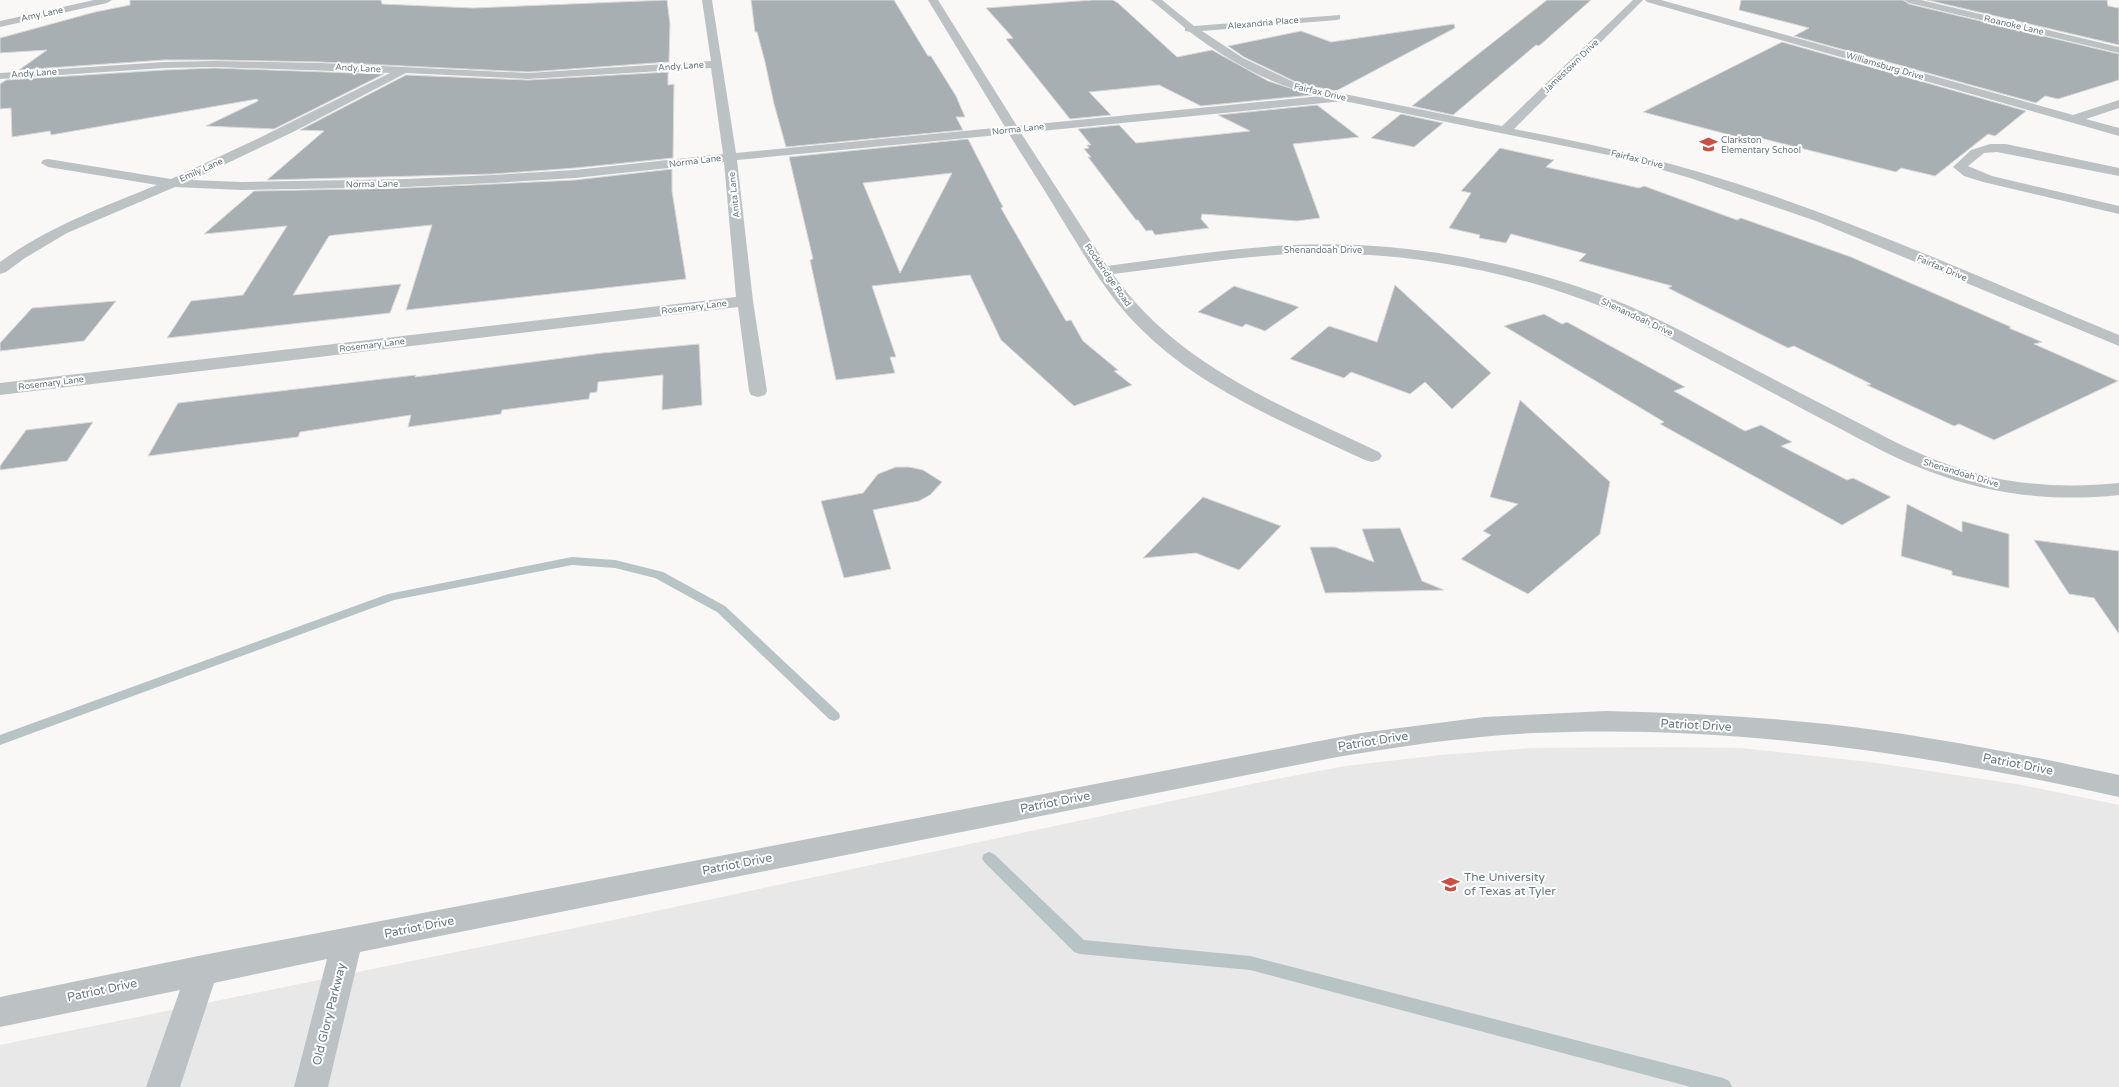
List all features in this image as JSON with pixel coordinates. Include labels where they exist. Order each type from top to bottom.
[{"type":"street","name":"Amy Lane","points":[[0,24],[107,0]]},
{"type":"street","name":"Anita Lane","points":[[707,0],[715,64],[730,156],[745,301],[758,391]]},
{"type":"street","name":"Rockbridge Road","points":[[933,0],[1012,129],[1103,271],[1125,301],[1144,323],[1168,344],[1203,369],[1242,393],[1372,456]]},
{"type":"street","name":"Fairfax Drive","points":[[1156,0],[1189,28],[1241,63],[1261,74],[1297,88],[1650,162],[1773,200],[1861,234],[2119,341]]},
{"type":"street","name":"Jamestown Drive","points":[[1504,131],[1638,0]]},
{"type":"street","name":"Williamsburg Drive","points":[[1650,0],[2119,132]]},
{"type":"street","name":"Roanoke Lane","points":[[1909,0],[2119,50]]},
{"type":"street","name":"Alexandria Place","points":[[1189,28],[1337,17]]},
{"type":"street","name":"Andy Lane","points":[[0,76],[144,66],[214,64],[321,66],[528,76],[715,64]]},
{"type":"street","name":"Emily Lane","points":[[0,269],[16,257],[58,232],[91,216],[172,183],[282,133],[403,70]]},
{"type":"street","name":"Norma Lane","points":[[48,164],[172,183],[240,186],[405,183],[575,174],[730,156],[1342,98]]},
{"type":"street","points":[[2073,119],[2119,104]]},
{"type":"street","points":[[2119,172],[2006,148],[1976,150],[1960,167],[1975,175],[2078,202],[2119,210]]},
{"type":"street","name":"Shenandoah Drive","points":[[1103,271],[1234,254],[1321,249],[1384,251],[1476,264],[1536,279],[1617,306],[1891,448],[1950,472],[2012,488],[2043,492],[2079,493],[2119,489]]},
{"type":"street","name":"Rosemary Lane","points":[[0,389],[745,301]]},
{"type":"street","name":"Patriot Drive","points":[[0,1012],[203,969],[1337,747],[1384,738],[1457,730],[1558,723],[1670,723],[1738,727],[1938,749],[2005,761],[2119,786]]},
{"type":"street","name":"Old Glory Parkway","points":[[311,1087],[347,941]]},
{"type":"street","points":[[163,1087],[203,969]]},
{"type":"shaded area","name":"The University of Texas at Tyler","points":[[1532,748],[1741,748],[1870,762],[2022,785],[2119,805],[2119,1087],[0,1087],[0,1045],[623,918],[1261,782],[1345,766],[1440,755]]},
{"type":"building","points":[[130,0],[381,0],[382,4],[473,8],[667,0],[670,24],[669,62],[528,72],[321,62],[214,60],[164,60],[19,70],[47,50],[0,53],[0,38],[95,12],[130,5]]},
{"type":"building","points":[[751,0],[894,0],[928,56],[931,56],[956,96],[965,117],[956,117],[963,130],[786,147],[757,32],[755,32]]},
{"type":"building","points":[[1092,0],[1113,0],[1118,3],[1177,57],[1212,50],[1268,81],[1312,95],[1201,106],[1159,85],[1089,92],[1111,115],[1070,119],[1006,39],[1013,38],[986,8]]},
{"type":"building","points":[[1547,0],[1591,0],[1539,46],[1536,45],[1453,115],[1412,106]]},
{"type":"building","points":[[1741,0],[1903,0],[1909,4],[2119,54],[2119,80],[2058,99],[2045,96],[2036,103],[1794,36],[1809,28],[1739,10]]},
{"type":"building","points":[[1927,0],[2107,0],[2108,6],[2119,8],[2119,45]]},
{"type":"building","points":[[1454,24],[1455,28],[1336,91],[1300,84],[1244,57],[1228,46],[1301,31],[1331,42]]},
{"type":"building","points":[[1782,42],[2026,111],[1995,136],[1988,134],[1935,176],[1901,168],[1896,172],[1760,138],[1756,141],[1730,135],[1643,112]]},
{"type":"building","points":[[214,68],[384,74],[274,129],[206,126],[258,101],[257,99],[51,135],[50,131],[12,137],[11,108],[0,109],[0,84],[6,80]]},
{"type":"building","points":[[668,72],[668,85],[674,84],[673,158],[575,168],[493,174],[267,180],[324,131],[300,130],[406,75],[528,80]]},
{"type":"building","points":[[1317,105],[1359,137],[1293,144],[1320,218],[1297,221],[1202,214],[1201,219],[1209,228],[1155,235],[1152,230],[1146,231],[1138,220],[1136,220],[1088,157],[1091,157],[1084,149],[1089,148],[1087,145],[1091,145],[1078,129],[1119,125],[1136,143],[1250,131],[1218,115]]},
{"type":"building","points":[[1401,114],[1443,123],[1414,147],[1371,138]]},
{"type":"building","points":[[968,139],[1003,207],[1001,208],[1066,321],[1071,320],[1083,341],[1118,370],[1114,371],[1132,385],[1074,406],[1001,340],[970,275],[872,286],[896,357],[890,357],[895,373],[836,380],[810,260],[813,259],[789,157]],"holes":[[[952,173],[900,273],[863,183]]]},
{"type":"building","points":[[1500,148],[1554,160],[1546,167],[1639,188],[1644,186],[1737,220],[1741,218],[1851,257],[2011,327],[2009,328],[2042,342],[2034,344],[2118,381],[1994,440],[1959,424],[1954,426],[1867,385],[1871,384],[1794,346],[1788,348],[1668,288],[1672,286],[1579,261],[1586,254],[1511,234],[1506,243],[1479,238],[1480,235],[1449,228],[1471,193],[1461,191]]},
{"type":"building","points":[[672,169],[672,191],[686,279],[406,310],[432,225],[335,235],[329,236],[293,295],[401,284],[390,313],[167,338],[191,301],[243,295],[287,226],[204,234],[254,191],[405,188],[575,180]]},
{"type":"building","points":[[1395,285],[1491,373],[1452,409],[1425,382],[1410,394],[1351,372],[1344,378],[1290,359],[1329,326],[1377,342]]},
{"type":"building","points":[[1234,286],[1299,307],[1265,331],[1246,324],[1242,327],[1198,312]]},
{"type":"building","points":[[116,301],[84,341],[0,351],[0,343],[32,308]]},
{"type":"building","points":[[1544,314],[1562,324],[1567,322],[1685,387],[1674,391],[1745,431],[1761,425],[1792,442],[1781,446],[1847,480],[1853,478],[1891,497],[1842,525],[1660,424],[1664,422],[1504,326]]},
{"type":"building","points":[[699,344],[702,405],[662,410],[663,375],[598,382],[597,392],[590,393],[589,399],[502,410],[501,414],[408,427],[411,415],[300,432],[298,437],[148,456],[178,403],[416,375],[415,377],[602,353]]},
{"type":"building","points":[[1520,400],[1610,482],[1600,534],[1528,594],[1461,559],[1491,535],[1483,531],[1518,504],[1490,497]]},
{"type":"building","points":[[93,422],[67,461],[0,470],[0,466],[26,430]]},
{"type":"building","points":[[896,467],[909,467],[923,470],[942,482],[930,495],[919,501],[873,510],[891,569],[844,578],[821,501],[863,493],[878,474]]},
{"type":"building","points":[[1203,497],[1281,526],[1239,570],[1196,553],[1143,558]]},
{"type":"building","points":[[1907,504],[1962,532],[1962,521],[2009,534],[2009,588],[1952,575],[1952,571],[1901,556]]},
{"type":"building","points":[[1400,528],[1422,581],[1444,590],[1325,593],[1310,547],[1335,547],[1374,562],[1362,529]]},
{"type":"building","points":[[2034,540],[2119,551],[2119,634],[2094,598],[2069,594]]},
{"type":"waterway","points":[[0,740],[392,597],[572,561],[615,564],[659,575],[721,609],[834,716]]},
{"type":"waterway","points":[[989,858],[1080,947],[1250,963],[1723,1087]]},
{"type":"place","name":"Clarkston Elementary School","points":[[1708,145]]},
{"type":"place","name":"The University of Texas at Tyler","points":[[1451,884]]}]
